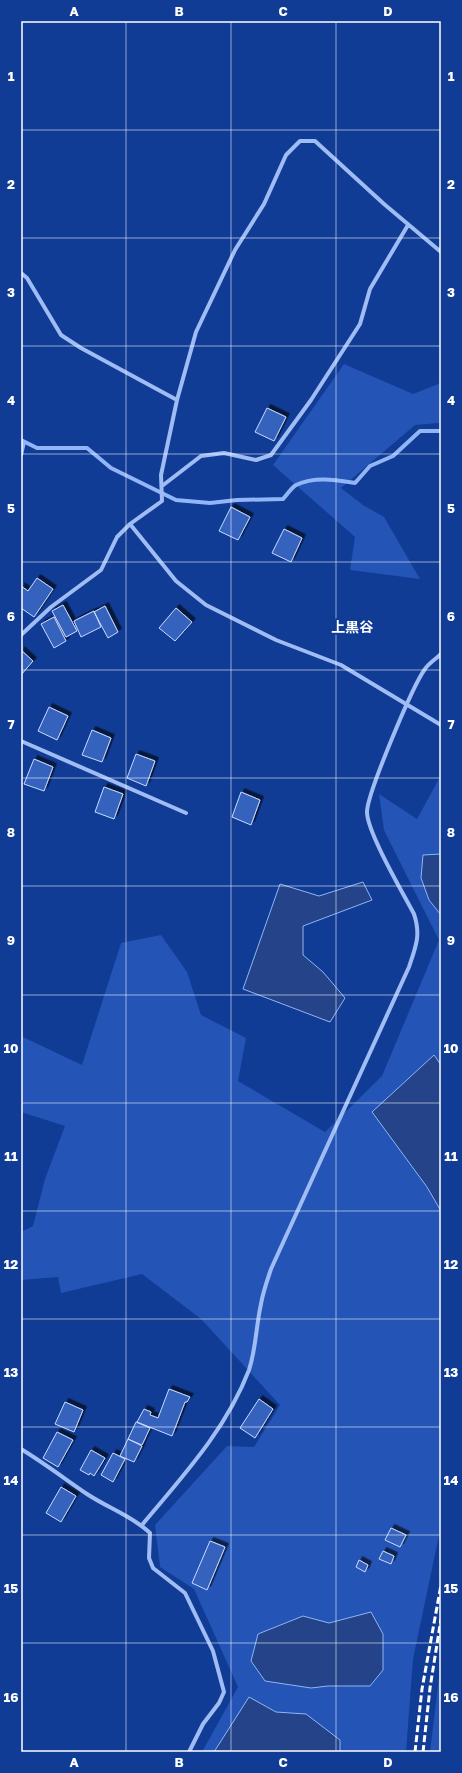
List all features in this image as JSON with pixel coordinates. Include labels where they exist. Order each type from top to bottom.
[{"type":"street","points":[[21,635],[51,607],[101,570],[117,537],[130,524],[162,501],[162,475],[177,400],[196,332],[235,250],[264,204],[286,155],[300,141],[315,141],[408,225],[441,252]]},
{"type":"street","points":[[162,486],[201,456],[224,453],[256,460],[271,455],[311,400],[360,324],[370,289],[408,225]]},
{"type":"street","points":[[21,273],[27,278],[61,335],[81,348],[177,400]]},
{"type":"street","points":[[130,524],[176,581],[206,605],[276,640],[341,665],[441,725]]},
{"type":"street","points":[[142,1525],[208,1444],[223,1423],[248,1370],[256,1344],[260,1305],[271,1269],[409,967],[418,943],[418,927],[414,914],[372,830],[367,812],[372,789],[408,704],[425,668],[441,654]]},
{"type":"street","points":[[21,741],[186,814]]},
{"type":"street","points":[[21,1449],[51,1467],[88,1494],[142,1525],[150,1533],[149,1558],[153,1568],[185,1593],[213,1651],[216,1666],[223,1682],[224,1692],[219,1703],[203,1724],[189,1752]]},
{"type":"shaded area","points":[[344,364],[413,394],[441,383],[441,427],[439,423],[415,425],[341,488],[363,505],[384,517],[420,579],[350,570],[355,537],[273,465]]},
{"type":"shaded area","points":[[441,775],[441,1526],[413,1659],[406,1752],[202,1752],[238,1687],[194,1589],[160,1567],[155,1525],[227,1446],[254,1447],[280,1405],[201,1319],[142,1274],[61,1293],[58,1277],[21,1280],[21,1232],[33,1226],[45,1179],[65,1126],[21,1112],[21,1011],[23,1037],[82,1065],[121,943],[161,935],[187,972],[201,1015],[246,1038],[238,1081],[325,1132],[382,1076],[439,940],[384,830],[379,794],[417,819]]},
{"type":"shaded area","points":[[441,854],[441,915],[429,900],[421,878],[423,855]]},
{"type":"shaded area","points":[[363,882],[372,900],[303,926],[303,955],[323,972],[345,998],[330,1022],[243,989],[280,884],[319,896]]},
{"type":"shaded area","points":[[434,1055],[441,1065],[441,1211],[427,1187],[372,1112]]},
{"type":"shaded area","points":[[371,1612],[383,1634],[383,1670],[370,1686],[328,1686],[311,1688],[265,1681],[251,1661],[258,1634],[303,1616],[329,1623]]},
{"type":"shaded area","points":[[441,1660],[441,1752],[430,1752]]},
{"type":"shaded area","points":[[249,1697],[276,1712],[306,1714],[340,1740],[340,1752],[214,1752]]},
{"type":"building","points":[[267,408],[286,417],[274,441],[255,432]]},
{"type":"building","points":[[231,507],[250,517],[238,540],[219,531]]},
{"type":"building","points":[[284,529],[302,538],[291,562],[272,553]]},
{"type":"building","points":[[37,578],[53,589],[34,617],[21,608],[21,586],[28,591]]},
{"type":"building","points":[[63,605],[77,631],[66,637],[52,611]]},
{"type":"building","points":[[105,606],[118,632],[108,638],[94,612]]},
{"type":"building","points":[[176,608],[192,622],[175,641],[159,628]]},
{"type":"building","points":[[94,611],[101,627],[81,637],[74,621]]},
{"type":"building","points":[[54,617],[66,641],[54,648],[41,624]]},
{"type":"building","points":[[21,650],[33,661],[21,675]]},
{"type":"building","points":[[49,707],[68,716],[57,740],[38,731]]},
{"type":"building","points":[[92,730],[111,738],[102,762],[82,755]]},
{"type":"building","points":[[136,754],[155,761],[146,786],[127,778]]},
{"type":"building","points":[[34,759],[53,767],[44,791],[24,784]]},
{"type":"building","points":[[104,787],[123,794],[114,819],[95,812]]},
{"type":"building","points":[[241,792],[260,800],[251,825],[232,817]]},
{"type":"building","points":[[169,1389],[190,1397],[187,1402],[185,1402],[172,1436],[137,1422],[144,1409],[151,1412],[150,1415],[158,1418]]},
{"type":"building","points":[[259,1399],[273,1409],[255,1438],[240,1428]]},
{"type":"building","points":[[65,1402],[83,1410],[74,1432],[55,1424]]},
{"type":"building","points":[[136,1422],[150,1428],[142,1445],[128,1439]]},
{"type":"building","points":[[57,1432],[73,1440],[58,1467],[43,1458]]},
{"type":"building","points":[[128,1439],[142,1446],[134,1462],[120,1456]]},
{"type":"building","points":[[91,1450],[105,1458],[94,1476],[80,1470]]},
{"type":"building","points":[[113,1453],[125,1459],[113,1482],[101,1475]]},
{"type":"building","points":[[61,1487],[76,1496],[61,1522],[46,1513]]},
{"type":"building","points":[[391,1528],[406,1535],[400,1547],[385,1540]]},
{"type":"building","points":[[210,1541],[225,1547],[207,1590],[192,1583]]},
{"type":"building","points":[[383,1551],[394,1556],[391,1564],[379,1559]]},
{"type":"building","points":[[359,1560],[368,1565],[365,1572],[356,1567]]},
{"type":"waterway","points":[[21,440],[37,448],[87,448],[111,468],[176,500],[210,503],[237,500],[283,499],[296,485],[311,480],[355,483],[370,466],[393,456],[420,431],[441,431]]},
{"type":"waterway","points":[[21,455],[24,442]]},
{"type":"railway","points":[[415,1752],[422,1689],[441,1585]]},
{"type":"railway","points":[[423,1752],[430,1688],[441,1619]]},
{"type":"district","name":"上黒谷","points":[[352,626]]}]
